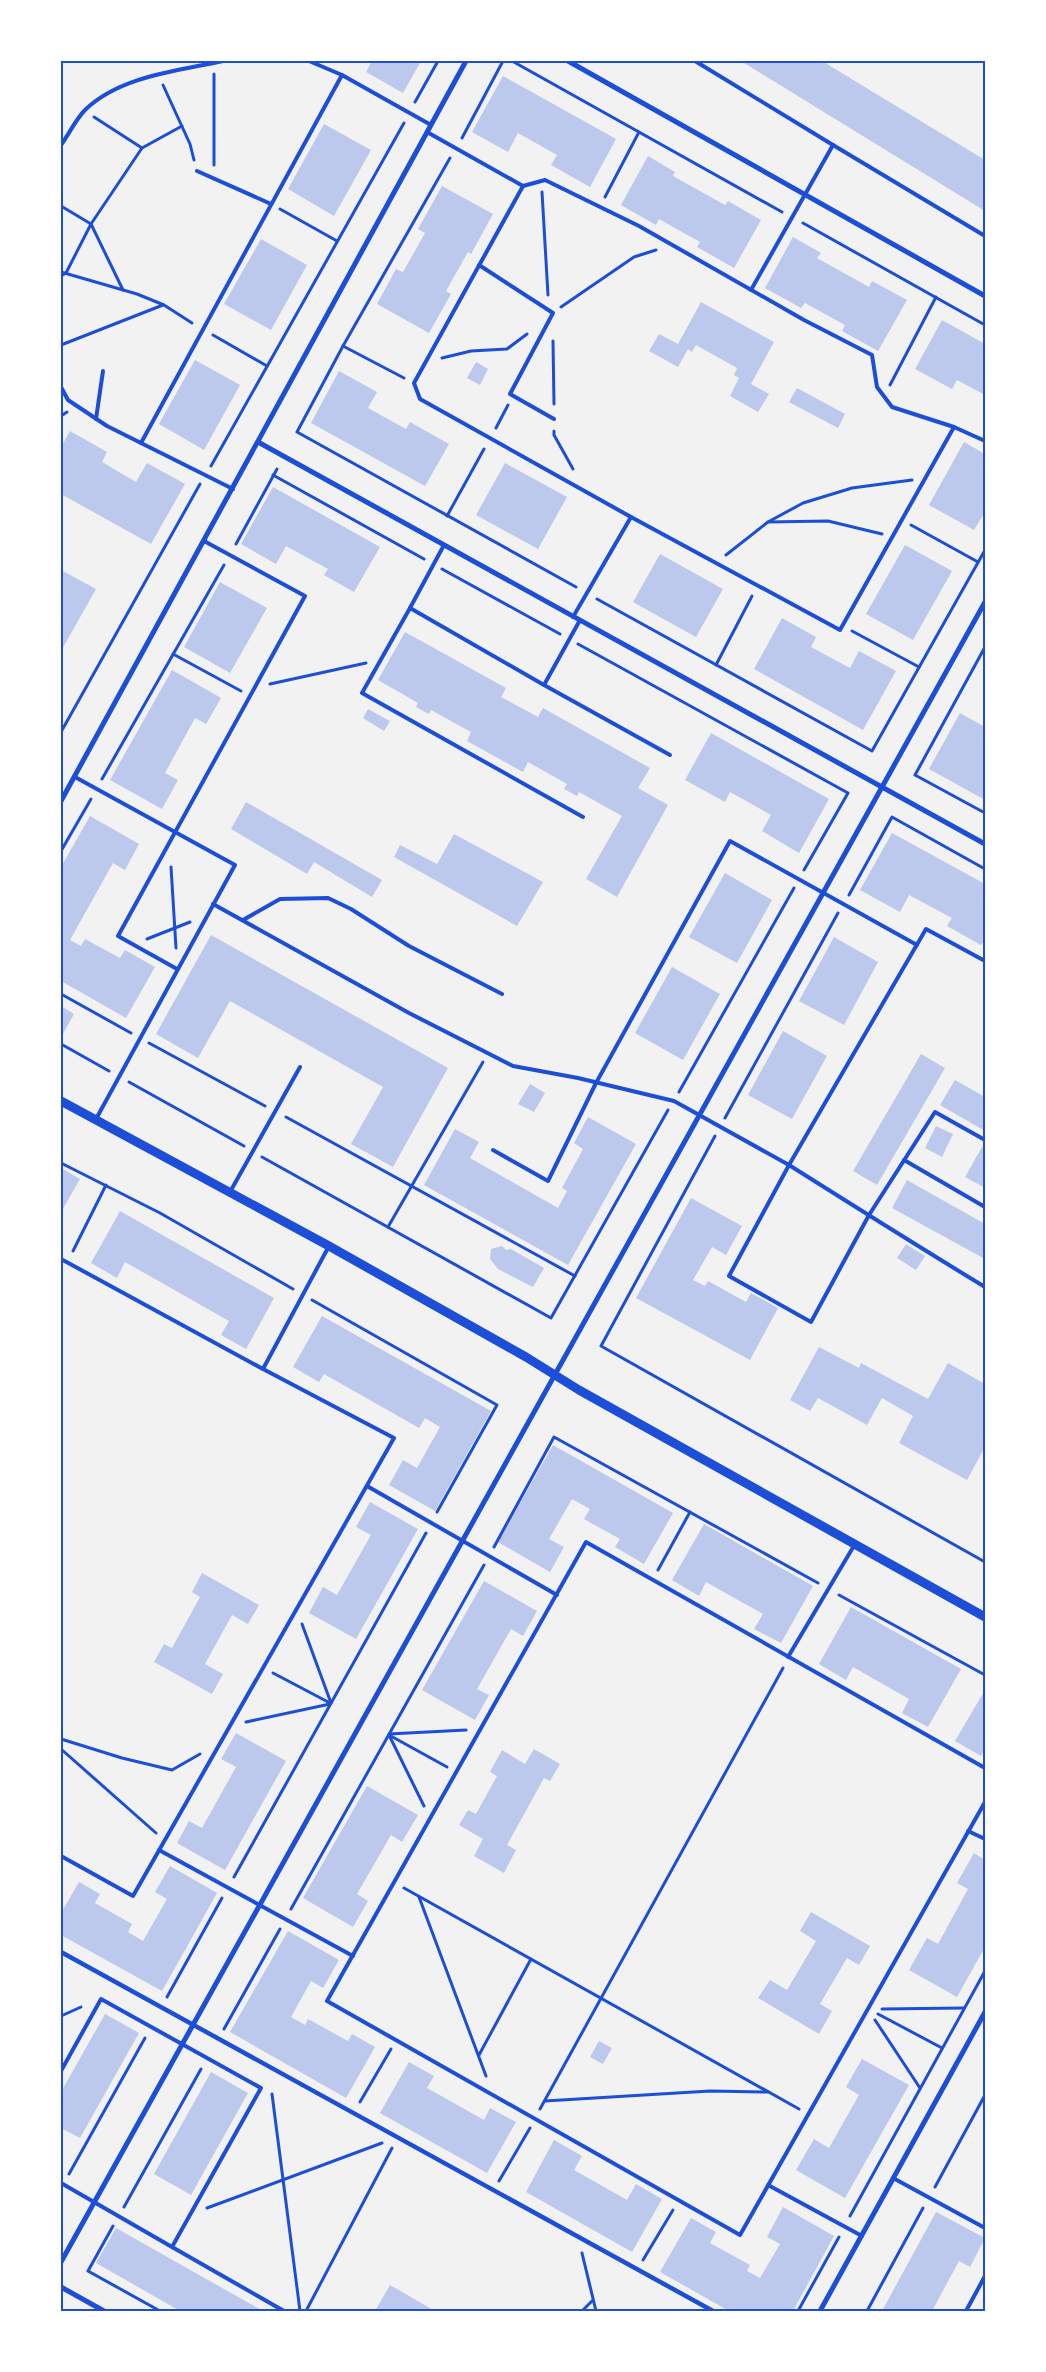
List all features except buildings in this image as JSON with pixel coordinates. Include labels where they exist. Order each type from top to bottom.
[{"type":"street","points":[[61,801],[466,61]]},
{"type":"street","points":[[568,61],[985,296]]},
{"type":"street","points":[[258,442],[985,844]]},
{"type":"street","points":[[61,2262],[985,602]]},
{"type":"street","points":[[61,1101],[329,1246],[580,1390],[985,1617]]},
{"type":"street","points":[[61,1952],[713,2311]]},
{"type":"street","points":[[820,2311],[985,2012]]},
{"type":"street","points":[[61,2288],[104,2311]]},
{"type":"lane","points":[[61,145],[84,110],[114,88],[222,61]]},
{"type":"lane","points":[[309,61],[342,75],[431,125]]},
{"type":"lane","points":[[696,61],[985,236]]},
{"type":"lane","points":[[141,443],[342,75]]},
{"type":"lane","points":[[427,132],[523,186],[545,180],[600,207],[872,355],[877,387],[892,407],[954,427],[985,441]]},
{"type":"lane","points":[[751,290],[833,145]]},
{"type":"lane","points":[[197,171],[271,204]]},
{"type":"lane","points":[[523,186],[414,383],[420,399],[631,517],[840,630],[954,427]]},
{"type":"lane","points":[[479,265],[553,313],[510,394],[554,419]]},
{"type":"lane","points":[[96,419],[103,371]]},
{"type":"lane","points":[[61,387],[68,400],[96,419],[233,489]]},
{"type":"lane","points":[[573,617],[631,517]]},
{"type":"lane","points":[[177,969],[118,936],[305,596],[204,541]]},
{"type":"lane","points":[[444,545],[362,694],[582,817]]},
{"type":"lane","points":[[410,608],[670,755]]},
{"type":"lane","points":[[544,684],[580,620]]},
{"type":"lane","points":[[75,777],[235,865],[96,1119]]},
{"type":"lane","points":[[493,1150],[548,1181],[596,1083],[730,841],[917,945]]},
{"type":"lane","points":[[243,920],[280,899],[328,898],[351,909],[409,946],[502,994]]},
{"type":"lane","points":[[214,904],[409,1013],[513,1066],[674,1101],[789,1165],[985,1287]]},
{"type":"lane","points":[[985,961],[926,929],[789,1165],[729,1276],[810,1322],[869,1215],[935,1112],[985,1140]]},
{"type":"lane","points":[[230,1192],[300,1068]]},
{"type":"lane","points":[[904,1160],[985,1207]]},
{"type":"lane","points":[[263,1370],[329,1246]]},
{"type":"lane","points":[[61,1259],[263,1370],[394,1438],[133,1896],[61,1856]]},
{"type":"lane","points":[[367,1486],[557,1595]]},
{"type":"lane","points":[[985,1768],[586,1542],[327,2001],[740,2235],[985,1802]]},
{"type":"lane","points":[[788,1657],[855,1544]]},
{"type":"lane","points":[[968,1831],[985,1839]]},
{"type":"lane","points":[[160,1850],[353,1956]]},
{"type":"lane","points":[[61,2071],[101,1999],[261,2088],[172,2247]]},
{"type":"lane","points":[[893,2178],[985,2228]]},
{"type":"lane","points":[[62,2184],[284,2311]]},
{"type":"lane","points":[[768,2185],[862,2236]]},
{"type":"lane","points":[[966,2311],[985,2276]]},
{"type":"path","points":[[61,732],[438,61]]},
{"type":"path","points":[[512,61],[985,325]]},
{"type":"path","points":[[214,63],[214,178]]},
{"type":"path","points":[[163,85],[190,144],[197,171]]},
{"type":"path","points":[[84,110],[142,148]]},
{"type":"path","points":[[61,276],[66,273],[91,224],[142,148],[182,126]]},
{"type":"path","points":[[600,207],[639,132]]},
{"type":"path","points":[[271,204],[338,241]]},
{"type":"path","points":[[61,206],[91,224],[124,290]]},
{"type":"path","points":[[553,313],[634,257],[671,245]]},
{"type":"path","points":[[297,432],[393,258]]},
{"type":"path","points":[[61,272],[124,290],[164,305],[203,330],[267,366]]},
{"type":"path","points":[[884,396],[936,297]]},
{"type":"path","points":[[61,345],[164,305]]},
{"type":"path","points":[[426,362],[471,351],[507,349],[530,331]]},
{"type":"path","points":[[343,346],[414,383]]},
{"type":"path","points":[[447,516],[513,396]]},
{"type":"path","points":[[61,851],[230,554],[276,469]]},
{"type":"path","points":[[715,563],[768,522],[803,502],[852,488],[925,478]]},
{"type":"path","points":[[902,520],[978,562]]},
{"type":"path","points":[[768,522],[828,522],[892,537]]},
{"type":"path","points":[[872,751],[985,550]]},
{"type":"path","points":[[716,665],[757,586]]},
{"type":"path","points":[[843,626],[919,667]]},
{"type":"path","points":[[985,646],[914,775],[985,814]]},
{"type":"path","points":[[173,654],[250,696]]},
{"type":"path","points":[[254,688],[381,660]]},
{"type":"path","points":[[61,1044],[551,1318],[848,793]]},
{"type":"path","points":[[985,868],[892,817],[601,1346],[985,1562]]},
{"type":"path","points":[[170,842],[177,969]]},
{"type":"path","points":[[132,944],[174,930],[209,912]]},
{"type":"path","points":[[61,994],[575,1276]]},
{"type":"path","points":[[388,1227],[488,1053]]},
{"type":"path","points":[[61,1163],[160,1213],[497,1405],[162,2008]]},
{"type":"path","points":[[68,1262],[106,1186]]},
{"type":"path","points":[[218,2039],[554,1437],[985,1676]]},
{"type":"path","points":[[652,1580],[690,1512]]},
{"type":"path","points":[[297,1611],[331,1704]]},
{"type":"path","points":[[494,2190],[535,2119],[788,1657]]},
{"type":"path","points":[[264,1668],[331,1704]]},
{"type":"path","points":[[232,1724],[331,1704]]},
{"type":"path","points":[[389,1734],[481,1729]]},
{"type":"path","points":[[389,1734],[456,1772]]},
{"type":"path","points":[[389,1734],[430,1819]]},
{"type":"path","points":[[61,1739],[122,1758],[172,1770],[222,1742]]},
{"type":"path","points":[[61,1749],[165,1841]]},
{"type":"path","points":[[394,1882],[808,2114]]},
{"type":"path","points":[[419,1896],[492,2095]]},
{"type":"path","points":[[478,2056],[531,1959]]},
{"type":"path","points":[[798,2311],[985,1971]]},
{"type":"path","points":[[868,2009],[964,2008]]},
{"type":"path","points":[[868,2009],[942,2048]]},
{"type":"path","points":[[868,2009],[920,2088]]},
{"type":"path","points":[[62,2184],[151,2026]]},
{"type":"path","points":[[353,2113],[397,2040]]},
{"type":"path","points":[[160,2311],[88,2271],[208,2058]]},
{"type":"path","points":[[269,2066],[300,2311]]},
{"type":"path","points":[[544,2101],[710,2091],[769,2092]]},
{"type":"path","points":[[190,2214],[398,2137]]},
{"type":"path","points":[[306,2311],[398,2137]]},
{"type":"path","points":[[637,2269],[679,2200]]},
{"type":"path","points":[[579,2237],[592,2301],[596,2311]]},
{"type":"path","points":[[582,2311],[592,2301]]}]
